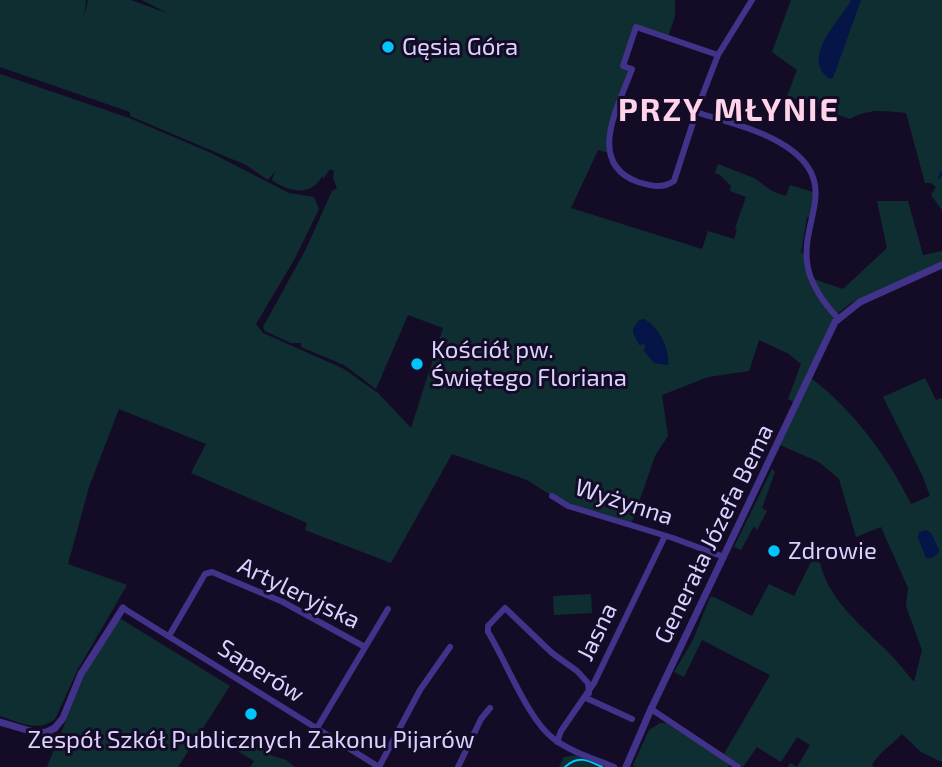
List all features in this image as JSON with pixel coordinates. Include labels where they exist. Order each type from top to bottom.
[{"type":"street","points":[[718,55],[636,27],[623,66],[632,69],[609,139],[609,153],[615,166],[624,175],[660,187],[672,183],[677,177],[696,112],[718,55],[752,0]]},
{"type":"street","points":[[696,112],[775,141],[793,152],[806,167],[814,181],[816,198],[807,266],[814,285],[838,318],[860,302],[942,265]]},
{"type":"street","name":"Generała Józefa Bema","points":[[626,767],[651,709],[838,318]]},
{"type":"street","name":"Wyżynna","points":[[552,496],[568,506],[724,557]]},
{"type":"street","name":"Jasna","points":[[557,741],[561,731],[587,695],[665,536]]},
{"type":"street","name":"Artyleryjska","points":[[169,636],[205,574],[210,572],[282,602],[365,647]]},
{"type":"street","points":[[0,722],[41,733],[52,730],[59,724],[82,674],[123,607]]},
{"type":"street","name":"Saperów","points":[[123,607],[379,767]]},
{"type":"street","points":[[614,767],[557,741],[535,717],[488,632],[488,626],[505,608],[552,653],[578,671],[588,683],[587,695],[632,719]]},
{"type":"street","points":[[317,728],[388,609]]},
{"type":"street","points":[[379,767],[420,690],[450,647]]},
{"type":"street","points":[[458,767],[481,719],[490,708]]},
{"type":"street","points":[[651,709],[738,767]]},
{"type":"green space","points":[[0,0],[86,0],[84,17],[88,0],[131,0],[169,14],[142,0],[675,0],[675,16],[668,37],[636,27],[623,65],[632,69],[615,116],[609,153],[598,150],[571,208],[702,249],[708,231],[734,239],[746,197],[730,191],[731,186],[715,173],[718,164],[754,178],[772,191],[786,196],[790,185],[816,193],[813,218],[807,217],[801,253],[807,254],[811,278],[843,289],[887,248],[877,201],[908,201],[923,255],[942,251],[942,262],[851,303],[836,315],[796,403],[788,399],[801,364],[789,354],[759,340],[749,371],[708,377],[662,395],[668,436],[655,456],[631,525],[568,506],[527,480],[452,454],[391,563],[305,530],[307,523],[191,473],[206,444],[119,409],[89,487],[68,564],[127,585],[78,669],[55,719],[35,726],[21,723],[0,716],[0,74],[129,118],[211,153],[289,193],[314,197],[319,209],[294,260],[256,324],[263,333],[344,369],[378,393],[411,428],[443,328],[408,315],[376,389],[344,365],[301,347],[301,343],[291,343],[265,331],[263,327],[306,249],[332,191],[337,188],[333,178],[334,171],[330,169],[323,179],[322,176],[318,183],[306,190],[292,190],[272,180],[275,171],[268,180],[246,165],[130,116],[130,112],[0,67]]},
{"type":"green space","points":[[791,0],[942,0],[942,210],[931,195],[936,187],[925,183],[906,113],[871,112],[850,119],[787,96],[797,70],[772,52]]},
{"type":"green space","points":[[811,378],[841,405],[868,435],[892,469],[911,504],[930,496],[883,397],[925,378],[936,400],[942,398],[942,762],[921,752],[902,734],[879,756],[872,765],[874,767],[797,767],[810,745],[797,737],[781,762],[757,747],[743,767],[724,754],[770,675],[702,640],[684,677],[674,672],[693,640],[710,597],[752,616],[769,584],[794,596],[812,560],[820,563],[831,590],[848,612],[914,682],[922,650],[906,606],[908,588],[881,527],[856,537],[839,479],[819,462],[780,445]]},
{"type":"green space","points":[[772,469],[775,472],[762,508],[767,511],[757,530],[754,526],[741,550],[734,547]]},
{"type":"green space","points":[[591,594],[592,613],[554,615],[553,596]]},
{"type":"green space","points":[[121,619],[230,686],[178,767],[47,767],[85,674]]},
{"type":"green space","points":[[660,723],[666,723],[730,764],[728,767],[635,767],[633,765],[649,730]]},
{"type":"green space","points":[[241,737],[261,749],[263,747],[269,750],[267,754],[286,760],[295,767],[250,767],[254,761],[233,748]]},
{"type":"green space","points":[[577,755],[607,767],[559,767],[564,757]]},
{"type":"shaded area","points":[[851,0],[861,0],[833,78],[830,79],[822,70],[820,50]]},
{"type":"shaded area","points":[[644,319],[662,339],[668,365],[654,363],[644,351],[645,344],[639,345],[633,329],[639,320]]},
{"type":"shaded area","points":[[926,530],[931,533],[939,550],[930,558],[926,558],[918,538],[919,532]]},
{"type":"waterway","points":[[939,178],[942,172]]},
{"type":"tram line","points":[[565,767],[579,760],[602,767]]},
{"type":"place","name":"Gęsia Góra","points":[[388,47]]},
{"type":"place","name":"Kościół pw. Świętego Floriana","points":[[417,364]]},
{"type":"place","name":"Zdrowie","points":[[774,551]]},
{"type":"place","name":"Zespół Szkół Publicznych Zakonu Pijarów","points":[[251,714]]},
{"type":"district","name":"PRZY MŁYNIE","points":[[729,110]]}]
